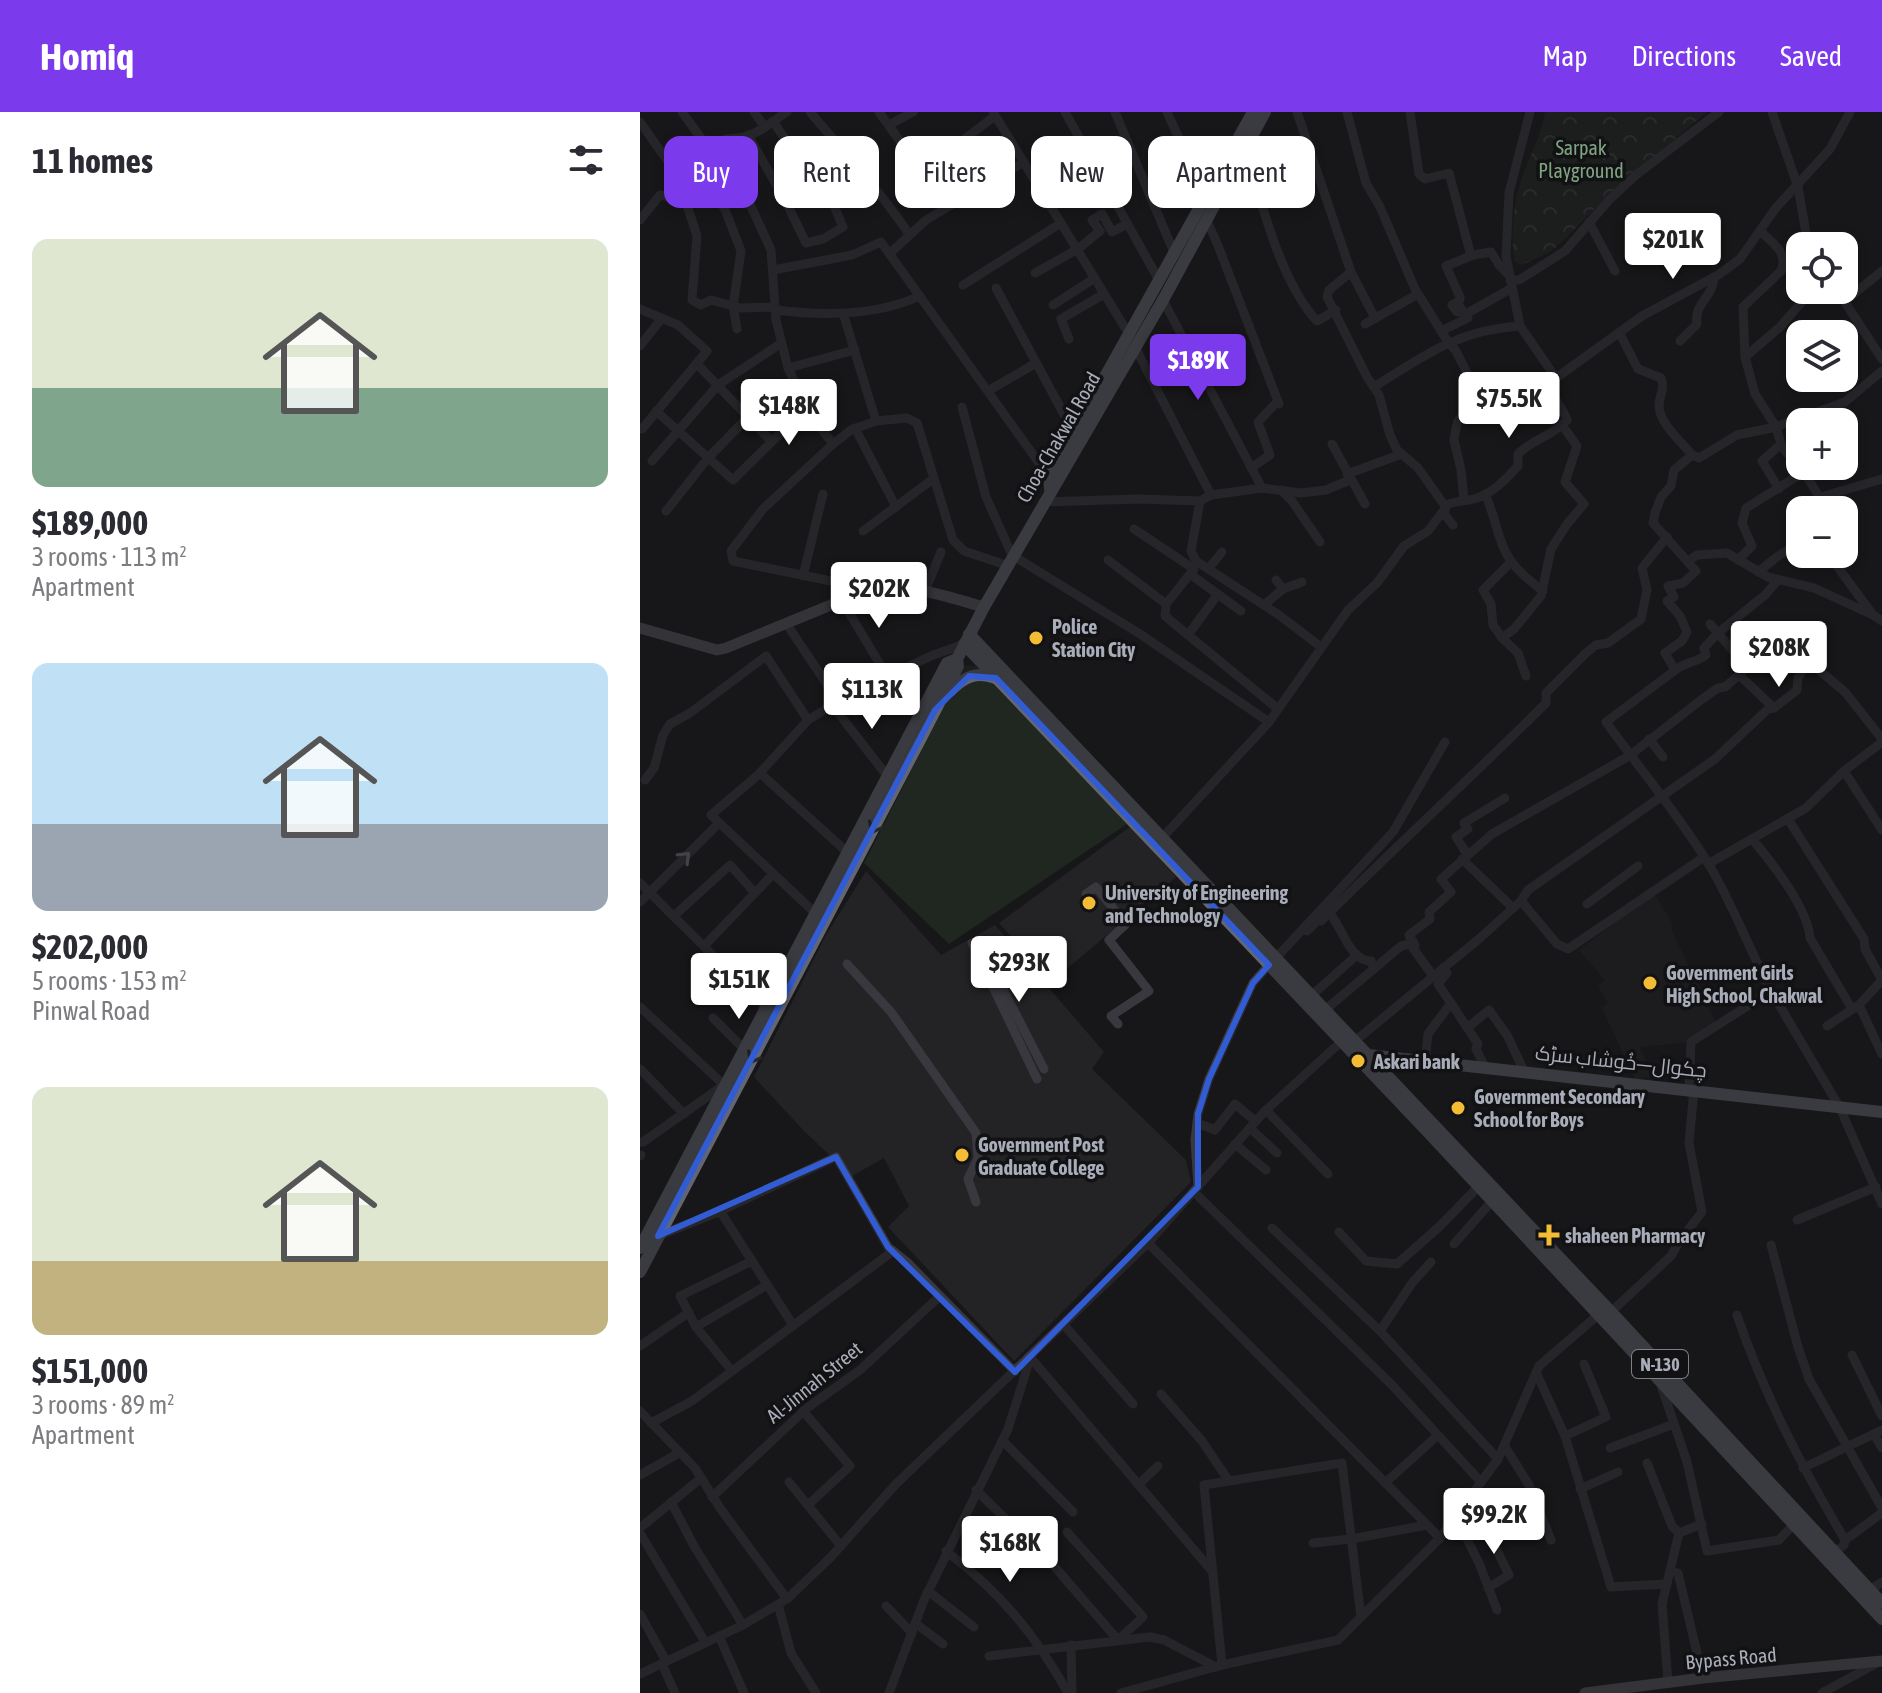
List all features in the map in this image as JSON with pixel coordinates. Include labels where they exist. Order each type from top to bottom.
[{"type":"highway","points":[[1240,136],[1253,112]]},
{"type":"highway","name":"Choa-Chakwal Road","points":[[957,659],[1043,502],[1050,483],[1057,484],[1132,340],[1163,300],[1265,112]]},
{"type":"highway","points":[[1050,483],[1074,433],[1132,340],[1200,208]]},
{"type":"highway","name":"N-130","points":[[967,639],[996,678],[1158,840]]},
{"type":"highway","name":"N-130","points":[[967,639],[1272,962],[1611,1312],[1882,1603]]},
{"type":"highway","points":[[640,1248],[947,663],[957,659],[958,666],[640,1272]]},
{"type":"highway","points":[[935,710],[951,689],[966,677],[979,674],[996,678]]},
{"type":"highway","name":"N-130","points":[[1272,962],[1325,1010],[1348,1041]]},
{"type":"highway","name":"چکوال—خُوشاب سڑک","points":[[1362,1055],[1882,1112]]},
{"type":"highway","name":"N-130","points":[[1433,1130],[1492,1201],[1882,1619]]},
{"type":"main road","points":[[640,628],[717,650],[870,589],[887,586],[925,591],[984,607]]},
{"type":"main road","name":"Bypass Road","points":[[1585,1693],[1703,1678],[1880,1662]]},
{"type":"street","points":[[682,112],[700,136]]},
{"type":"street","points":[[754,112],[779,136]]},
{"type":"street","points":[[774,181],[748,135],[787,112]]},
{"type":"street","points":[[810,112],[866,180],[882,194],[909,234]]},
{"type":"street","points":[[879,112],[897,136]]},
{"type":"street","points":[[889,125],[913,112]]},
{"type":"street","points":[[1065,112],[1160,282]]},
{"type":"street","points":[[1115,112],[1175,255]]},
{"type":"street","points":[[1167,112],[1178,136]]},
{"type":"street","points":[[1297,112],[1351,272],[1375,318]]},
{"type":"street","points":[[1347,112],[1366,183],[1380,207],[1418,294],[1468,375],[1476,377],[1482,394],[1458,421],[1456,428],[1454,440],[1464,500]]},
{"type":"street","points":[[1410,112],[1419,174],[1425,179],[1449,173],[1471,256]]},
{"type":"street","points":[[1530,112],[1509,193],[1506,256],[1520,326],[1556,378]]},
{"type":"street","points":[[1441,331],[1467,316],[1510,281],[1519,280],[1565,251],[1636,175],[1719,112]]},
{"type":"street","points":[[1772,112],[1798,187],[1806,232]]},
{"type":"street","points":[[966,136],[994,114],[1132,340],[1211,495]]},
{"type":"street","points":[[1158,840],[1269,722],[1348,610],[1387,570],[1404,546],[1428,531],[1445,508],[1455,501],[1485,494],[1495,488],[1518,466],[1518,454],[1526,446],[1549,436],[1567,420],[1549,388],[1556,378],[1654,309],[1714,277],[1740,259],[1775,209],[1830,149],[1846,114]]},
{"type":"street","points":[[640,122],[664,159]]},
{"type":"street","points":[[1015,167],[1024,162]]},
{"type":"street","points":[[640,220],[660,195],[664,196]]},
{"type":"street","points":[[690,208],[697,236],[692,300],[701,305],[711,300],[741,308],[843,313],[901,305],[920,296]]},
{"type":"street","points":[[724,208],[741,251],[733,306],[737,329]]},
{"type":"street","points":[[752,208],[771,250],[780,344],[788,368],[806,408],[833,444]]},
{"type":"street","points":[[789,208],[806,243],[823,239],[843,227],[835,208]]},
{"type":"street","points":[[889,254],[909,234],[944,208]]},
{"type":"street","points":[[1263,208],[1286,274],[1298,297],[1317,321],[1336,310]]},
{"type":"street","points":[[1035,273],[1078,249],[1100,231],[1092,220],[1102,214],[1112,232],[1127,224]]},
{"type":"street","points":[[1207,221],[1278,403],[1258,422],[1270,455],[1251,468]]},
{"type":"street","points":[[1589,222],[1615,271]]},
{"type":"street","points":[[963,285],[1061,223]]},
{"type":"street","points":[[1760,231],[1776,245],[1784,264],[1781,271],[1743,307],[1745,357],[1755,394],[1776,427],[1786,450]]},
{"type":"street","points":[[773,270],[852,255],[881,242],[1050,483]]},
{"type":"street","points":[[1472,334],[1467,316],[1461,308],[1457,312],[1452,305],[1460,297],[1446,266],[1491,252],[1510,281]]},
{"type":"street","points":[[1858,290],[1882,271]]},
{"type":"street","points":[[1351,272],[1327,294],[1386,412],[1390,435],[1397,450],[1418,468],[1453,525]]},
{"type":"street","points":[[1680,341],[1697,324],[1696,314],[1714,286],[1714,277]]},
{"type":"street","points":[[1053,305],[1095,278]]},
{"type":"street","points":[[996,288],[1074,433]]},
{"type":"street","points":[[1069,339],[1061,319],[1104,294]]},
{"type":"street","points":[[1365,324],[1418,294]]},
{"type":"street","points":[[1163,300],[1262,488]]},
{"type":"street","points":[[1745,357],[1780,327],[1800,304]]},
{"type":"street","points":[[1847,304],[1882,359]]},
{"type":"street","points":[[640,309],[678,325],[705,348],[706,354],[642,429]]},
{"type":"street","points":[[843,313],[876,421]]},
{"type":"street","points":[[640,346],[662,318]]},
{"type":"street","points":[[1374,387],[1448,342],[1490,328],[1520,326]]},
{"type":"street","points":[[1620,334],[1638,369],[1661,378],[1660,412],[1668,427],[1692,455],[1699,458],[1737,435],[1776,427],[1845,402],[1882,371]]},
{"type":"street","points":[[652,461],[718,385],[780,344]]},
{"type":"street","points":[[788,368],[855,350]]},
{"type":"street","points":[[988,391],[1036,363]]},
{"type":"street","points":[[697,364],[771,441]]},
{"type":"street","points":[[666,511],[708,458],[748,417],[793,381]]},
{"type":"street","points":[[656,411],[733,480],[806,408],[830,390]]},
{"type":"street","points":[[962,407],[986,497],[1009,560]]},
{"type":"street","points":[[870,589],[733,561],[731,551],[763,509],[833,444],[855,428],[876,421],[907,418],[917,423],[953,540],[958,547],[1009,560],[1140,634],[1269,722]]},
{"type":"street","points":[[1502,638],[1526,616],[1543,591],[1551,549],[1584,504],[1565,482],[1577,446],[1562,425]]},
{"type":"street","points":[[855,428],[896,507]]},
{"type":"street","points":[[1332,444],[1365,504]]},
{"type":"street","points":[[1779,489],[1762,461],[1781,444]]},
{"type":"street","points":[[1043,502],[1200,501],[1211,495],[1262,488],[1301,493],[1326,490],[1402,454]]},
{"type":"street","points":[[1675,670],[1665,653],[1682,641],[1687,632],[1680,616],[1667,601],[1674,597],[1668,586],[1683,583],[1696,571],[1653,523],[1661,497],[1671,486],[1674,470],[1692,455]]},
{"type":"street","points":[[863,531],[933,479]]},
{"type":"street","points":[[1825,496],[1845,487],[1882,479]]},
{"type":"street","points":[[1738,560],[1752,546],[1743,530],[1744,511],[1750,504],[1792,480]]},
{"type":"street","points":[[1281,490],[1320,542]]},
{"type":"street","points":[[803,576],[823,494]]},
{"type":"street","points":[[1485,494],[1511,562],[1543,591]]},
{"type":"street","points":[[1200,501],[1191,551],[1196,561],[1321,647]]},
{"type":"street","points":[[1134,529],[1194,569],[1166,604],[1165,616],[1278,709]]},
{"type":"street","points":[[1304,928],[1307,931],[1329,913],[1546,703],[1546,693],[1586,653],[1596,645],[1608,643],[1641,619],[1647,590],[1642,568],[1667,537]]},
{"type":"street","points":[[1758,572],[1786,551]]},
{"type":"street","points":[[925,591],[941,552]]},
{"type":"street","points":[[1208,569],[1222,552]]},
{"type":"street","points":[[1688,561],[1697,555],[1727,553],[1758,572],[1814,588],[1882,621]]},
{"type":"street","points":[[1108,560],[1166,604]]},
{"type":"street","points":[[1511,562],[1483,590],[1491,604],[1493,625],[1518,653],[1526,676]]},
{"type":"street","points":[[1838,568],[1873,615]]},
{"type":"street","points":[[1190,574],[1241,611]]},
{"type":"street","points":[[1276,580],[1283,589]]},
{"type":"street","points":[[1778,580],[1765,595],[1718,633],[1704,648],[1706,655],[1675,670],[1606,722],[1706,861],[1771,991],[1840,1108],[1882,1204]]},
{"type":"street","points":[[1264,605],[1283,589],[1302,582]]},
{"type":"street","points":[[1188,635],[1218,594]]},
{"type":"street","points":[[842,601],[887,676]]},
{"type":"street","points":[[786,623],[835,703],[888,777]]},
{"type":"street","points":[[1413,948],[1415,945],[1409,935],[1430,919],[1429,912],[1451,892],[1441,879],[1464,856],[1507,825],[1629,756],[1751,664],[1735,653],[1710,624]]},
{"type":"street","points":[[1505,798],[1464,823],[1468,829],[1456,837],[1464,856],[1557,944],[1568,949],[1706,861],[1753,840],[1806,808],[1882,740],[1845,692],[1819,670],[1757,636],[1744,657]]},
{"type":"street","points":[[814,912],[711,815],[760,773],[808,720],[887,676],[967,639]]},
{"type":"street","points":[[645,780],[654,768],[663,735],[670,724],[690,713],[766,656],[808,720]]},
{"type":"street","points":[[640,1674],[743,1625],[782,1602],[841,1546],[896,1484],[1148,1243],[1266,1110],[1348,1041],[1444,967],[1517,904],[1528,890],[1715,759],[1768,709],[1774,708],[1797,690],[1798,678],[1807,663]]},
{"type":"street","points":[[1739,675],[1774,708]]},
{"type":"street","points":[[1649,739],[1663,757]]},
{"type":"street","points":[[1445,742],[1393,832],[1253,983],[1209,1079],[1197,1123],[1196,1189],[1392,1385],[1481,1482]]},
{"type":"street","points":[[1844,771],[1882,830]]},
{"type":"street","points":[[760,773],[847,852]]},
{"type":"street","points":[[1788,819],[1864,939],[1865,949],[1882,980],[1855,1007],[1827,1026]]},
{"type":"street","points":[[640,902],[719,823]]},
{"type":"street","points":[[1753,840],[1791,894],[1809,926],[1810,938],[1882,1054]]},
{"type":"street","points":[[675,915],[730,865],[755,893]]},
{"type":"street","points":[[1587,904],[1638,866]]},
{"type":"street","points":[[705,945],[773,874]]},
{"type":"street","points":[[640,883],[765,1007]]},
{"type":"street","points":[[1086,894],[1096,887],[1126,924],[1109,940],[1149,991],[1111,1016],[1118,1024]]},
{"type":"street","points":[[1329,913],[1357,955],[1364,961],[1371,961],[1373,969]]},
{"type":"street","points":[[972,943],[1037,1079]]},
{"type":"street","points":[[1325,1010],[1401,946],[1410,944],[1433,976]]},
{"type":"street","points":[[983,950],[1044,1069]]},
{"type":"street","points":[[1311,996],[1357,955]]},
{"type":"street","points":[[847,964],[891,1012],[976,1133],[978,1158],[968,1179],[976,1202]]},
{"type":"street","points":[[1444,967],[1447,973],[1438,984],[1478,1044],[1476,1049],[1485,1067]]},
{"type":"street","points":[[1611,1312],[1671,1256],[1702,1212],[1689,1143],[1691,1042],[1771,991]]},
{"type":"street","points":[[1425,1061],[1428,1034],[1451,1003]]},
{"type":"street","points":[[640,1007],[724,1085],[641,1141]]},
{"type":"street","points":[[1467,1028],[1489,1010],[1507,1035],[1524,1071]]},
{"type":"street","points":[[713,1018],[743,1048]]},
{"type":"street","points":[[640,1069],[684,1114]]},
{"type":"street","points":[[1197,1123],[1215,1130],[1235,1104],[1277,1153]]},
{"type":"street","points":[[1266,1110],[1328,1174]]},
{"type":"street","points":[[1235,1144],[1266,1170]]},
{"type":"street","points":[[658,1236],[836,1157],[861,1205],[893,1251],[1015,1372]]},
{"type":"street","points":[[1339,1232],[1366,1261],[1397,1264],[1479,1186]]},
{"type":"street","points":[[1797,1220],[1876,1187]]},
{"type":"street","points":[[1454,1244],[1492,1201]]},
{"type":"street","points":[[720,1211],[793,1325]]},
{"type":"street","points":[[1272,1228],[1380,1331],[1498,1459]]},
{"type":"street","points":[[1148,1243],[1440,1538]]},
{"type":"street","points":[[1771,1245],[1809,1379],[1882,1510],[1835,1552]]},
{"type":"street","points":[[651,1423],[692,1401],[893,1251]]},
{"type":"street","points":[[732,1371],[696,1327],[680,1296],[752,1261]]},
{"type":"street","points":[[1380,1331],[1412,1283],[1431,1262]]},
{"type":"street","points":[[696,1327],[767,1285]]},
{"type":"street","name":"Al-Jinnah Street","points":[[712,1497],[803,1411],[860,1370],[940,1296]]},
{"type":"street","points":[[640,1346],[688,1313]]},
{"type":"street","points":[[1121,1693],[1219,1666],[1338,1640],[1440,1538],[1498,1459],[1539,1366],[1598,1315]]},
{"type":"street","points":[[1737,1315],[1753,1363],[1803,1468],[1845,1540]]},
{"type":"street","points":[[1064,1325],[1133,1404]]},
{"type":"street","points":[[1852,1355],[1882,1416]]},
{"type":"street","points":[[889,1693],[928,1591],[1002,1440],[1030,1357]]},
{"type":"street","points":[[1030,1357],[1213,1572]]},
{"type":"street","points":[[1565,1436],[1608,1422],[1584,1364]]},
{"type":"street","points":[[1536,1372],[1565,1436],[1611,1587],[1667,1584]]},
{"type":"street","points":[[1659,1378],[1687,1462],[1707,1551],[1779,1540],[1794,1524]]},
{"type":"street","points":[[1161,1394],[1202,1441],[1229,1481]]},
{"type":"street","points":[[640,1411],[695,1468],[782,1602],[791,1653],[816,1693]]},
{"type":"street","points":[[803,1411],[850,1466],[808,1505]]},
{"type":"street","points":[[1610,1448],[1674,1424]]},
{"type":"street","points":[[1803,1468],[1878,1432],[1882,1448]]},
{"type":"street","points":[[1385,1483],[1437,1436]]},
{"type":"street","points":[[1002,1440],[1073,1512]]},
{"type":"street","points":[[1504,1445],[1529,1485],[1551,1540]]},
{"type":"street","points":[[640,1475],[679,1453]]},
{"type":"street","points":[[1219,1666],[1204,1485],[1342,1463],[1361,1617]]},
{"type":"street","points":[[1647,1463],[1672,1526],[1679,1533]]},
{"type":"street","points":[[1138,1485],[1158,1466]]},
{"type":"street","points":[[1580,1489],[1618,1472]]},
{"type":"street","points":[[700,1479],[640,1531],[705,1642]]},
{"type":"street","points":[[789,1482],[841,1546]]},
{"type":"street","points":[[976,1490],[1054,1566],[1118,1640]]},
{"type":"street","points":[[1471,1497],[1509,1575],[1488,1588]]},
{"type":"street","points":[[671,1502],[743,1625]]},
{"type":"street","points":[[1456,1517],[1497,1610]]},
{"type":"street","points":[[1679,1533],[1702,1524]]},
{"type":"street","points":[[1313,1543],[1427,1525]]},
{"type":"street","points":[[1067,1532],[1143,1617],[1118,1640]]},
{"type":"street","points":[[1668,1682],[1662,1604],[1679,1533]]},
{"type":"street","points":[[946,1551],[973,1571],[1008,1606],[1042,1648],[1070,1693]]},
{"type":"street","points":[[1670,1571],[1678,1573],[1703,1678]]},
{"type":"street","points":[[1870,1590],[1882,1582]]},
{"type":"street","points":[[928,1591],[974,1627]]},
{"type":"street","points":[[886,1606],[914,1628],[943,1644]]},
{"type":"street","points":[[640,1614],[664,1662],[675,1693]]},
{"type":"street","points":[[719,1636],[744,1693]]},
{"type":"street","points":[[989,1656],[1150,1637],[1164,1640],[1219,1666]]},
{"type":"street","points":[[1070,1693],[1071,1645]]},
{"type":"street","points":[[1822,1693],[1880,1662]]},
{"type":"highlighted area","points":[[969,676],[996,678],[1269,965],[1253,983],[1209,1079],[1198,1114],[1198,1187],[1015,1372],[888,1247],[836,1157],[658,1236],[935,710]]},
{"type":"shaded area","points":[[1131,826],[1176,877],[1051,982],[999,923]]},
{"type":"shaded area","points":[[866,871],[941,955],[995,925],[1104,1052],[1092,1069],[1186,1160],[1191,1182],[1014,1361],[888,1227],[909,1206],[884,1158],[852,1176],[805,1132],[754,1077],[826,935]]},
{"type":"shaded area","name":"Government Girls High School, Chakwal","points":[[1654,893],[1672,923],[1672,931],[1715,1021],[1691,1042],[1639,1047],[1653,1077],[1635,1079],[1602,1008],[1608,1003],[1598,986],[1605,980],[1579,950]]},
{"type":"green space","name":"Sarpak Playground","points":[[1545,112],[1707,112],[1604,199],[1561,243],[1522,265],[1515,262],[1513,251],[1514,214],[1522,177]]},
{"type":"green space","points":[[965,665],[976,666],[1127,824],[949,944],[864,863]]},
{"type":"place","name":"Police Station City","points":[[1036,638]]},
{"type":"place","name":"University of Engineering and Technology","points":[[1089,903]]},
{"type":"place","name":"Government Girls High School, Chakwal","points":[[1650,983]]},
{"type":"place","name":"Askari bank","points":[[1358,1061]]},
{"type":"place","name":"Government Secondary School for Boys","points":[[1458,1108]]},
{"type":"place","name":"Government Post Graduate College","points":[[962,1155]]},
{"type":"place","name":"shaheen Pharmacy","points":[[1549,1235]]}]
